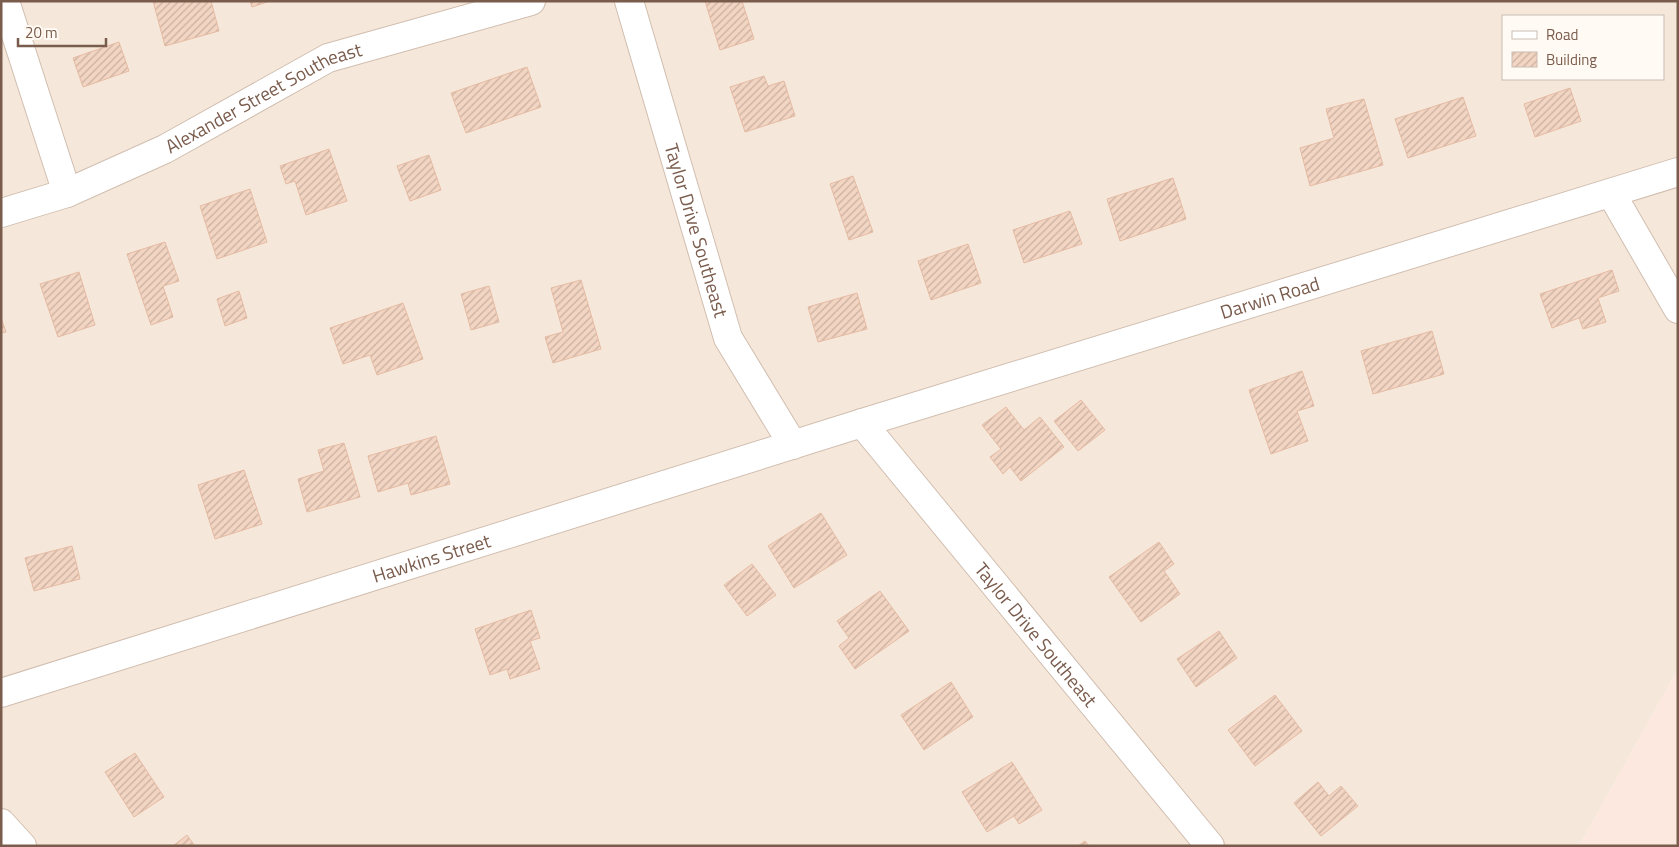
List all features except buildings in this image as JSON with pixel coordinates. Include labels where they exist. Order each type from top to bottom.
[{"type":"street","points":[[5,1],[67,193]]},
{"type":"street","name":"Alexander Street Southeast","points":[[1,213],[67,193],[165,149],[328,58],[531,1]]},
{"type":"street","name":"Taylor Drive Southeast","points":[[629,1],[728,338],[793,445]]},
{"type":"street","name":"Darwin Road","points":[[862,423],[1678,172]]},
{"type":"street","points":[[1611,193],[1678,309]]},
{"type":"street","name":"Taylor Drive Southeast","points":[[862,423],[1210,846]]},
{"type":"street","name":"Hawkins Street","points":[[1,693],[862,423]]},
{"type":"street","points":[[1,822],[22,846]]},
{"type":"shaded area","points":[[1,1],[1678,1],[1678,669],[1579,846],[1,846]]},
{"type":"shaded area","points":[[1678,669],[1678,846],[1579,846]]}]
